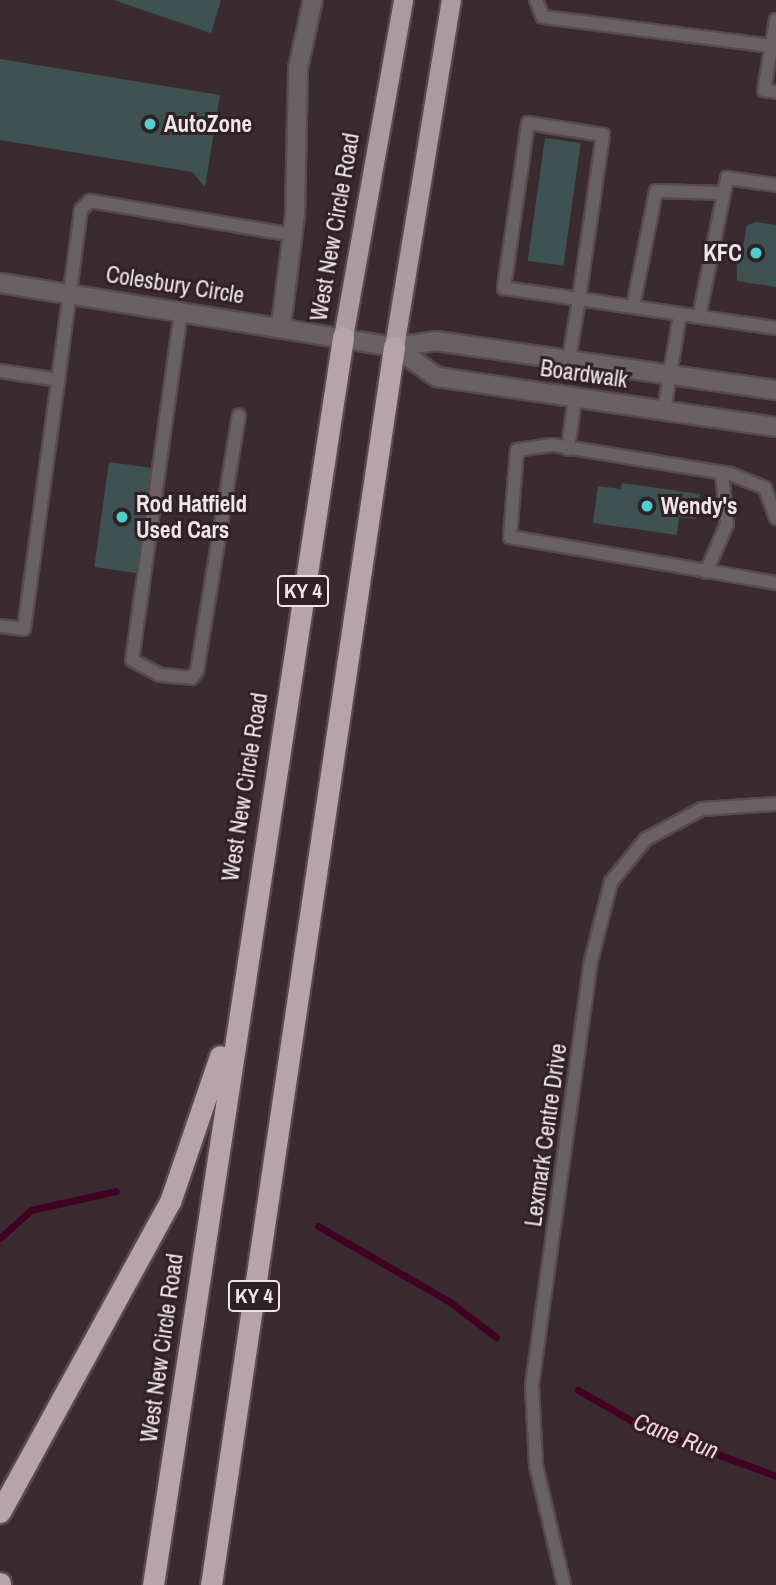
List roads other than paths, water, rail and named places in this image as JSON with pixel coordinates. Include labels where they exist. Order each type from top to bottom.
[{"type":"highway","name":"West New Circle Road","points":[[153,1585],[237,1007],[343,337],[403,0]]},
{"type":"highway","name":"KY 4","points":[[211,1585],[394,347],[451,0]]},
{"type":"highway","points":[[0,1512],[170,1202],[237,1007]]},
{"type":"street","points":[[281,327],[293,235],[298,68],[313,0]]},
{"type":"street","name":"Colesbury Circle","points":[[0,283],[343,337]]},
{"type":"street","name":"Boardwalk","points":[[343,337],[394,347],[436,341],[776,390]]},
{"type":"street","name":"Boardwalk","points":[[394,347],[437,377],[776,427]]},
{"type":"lane","points":[[536,0],[543,17],[772,46]]},
{"type":"lane","points":[[776,20],[764,90],[776,92]]},
{"type":"lane","points":[[569,360],[579,299],[603,135],[527,122],[504,288],[579,299],[633,307],[699,317],[776,328]]},
{"type":"lane","points":[[699,317],[727,178],[776,185]]},
{"type":"lane","points":[[633,307],[656,191],[723,193]]},
{"type":"lane","points":[[0,626],[24,629],[81,210],[90,201],[293,235]]},
{"type":"lane","points":[[181,312],[132,660],[160,675],[192,678],[197,671],[239,415]]},
{"type":"lane","points":[[664,410],[680,314]]},
{"type":"lane","points":[[0,372],[58,380]]},
{"type":"lane","points":[[568,449],[575,398]]},
{"type":"lane","points":[[776,518],[765,488],[722,473],[568,449],[517,450],[510,537],[776,583]]},
{"type":"lane","points":[[706,572],[727,524],[722,473]]},
{"type":"lane","name":"Lexmark Centre Drive","points":[[564,1585],[537,1466],[532,1385],[590,965],[611,882],[646,839],[702,809],[776,804]]},
{"type":"waterway","name":"Cane Run","points":[[0,1238],[31,1210],[116,1191]]},
{"type":"waterway","name":"Cane Run","points":[[318,1226],[450,1302],[496,1337]]},
{"type":"waterway","name":"Cane Run","points":[[578,1390],[641,1426],[776,1476]]},
{"type":"place","name":"AutoZone","points":[[150,124]]},
{"type":"place","name":"KFC","points":[[756,253]]},
{"type":"place","name":"Wendy's","points":[[647,506]]},
{"type":"place","name":"Rod Hatfield Used Cars","points":[[122,517]]}]
